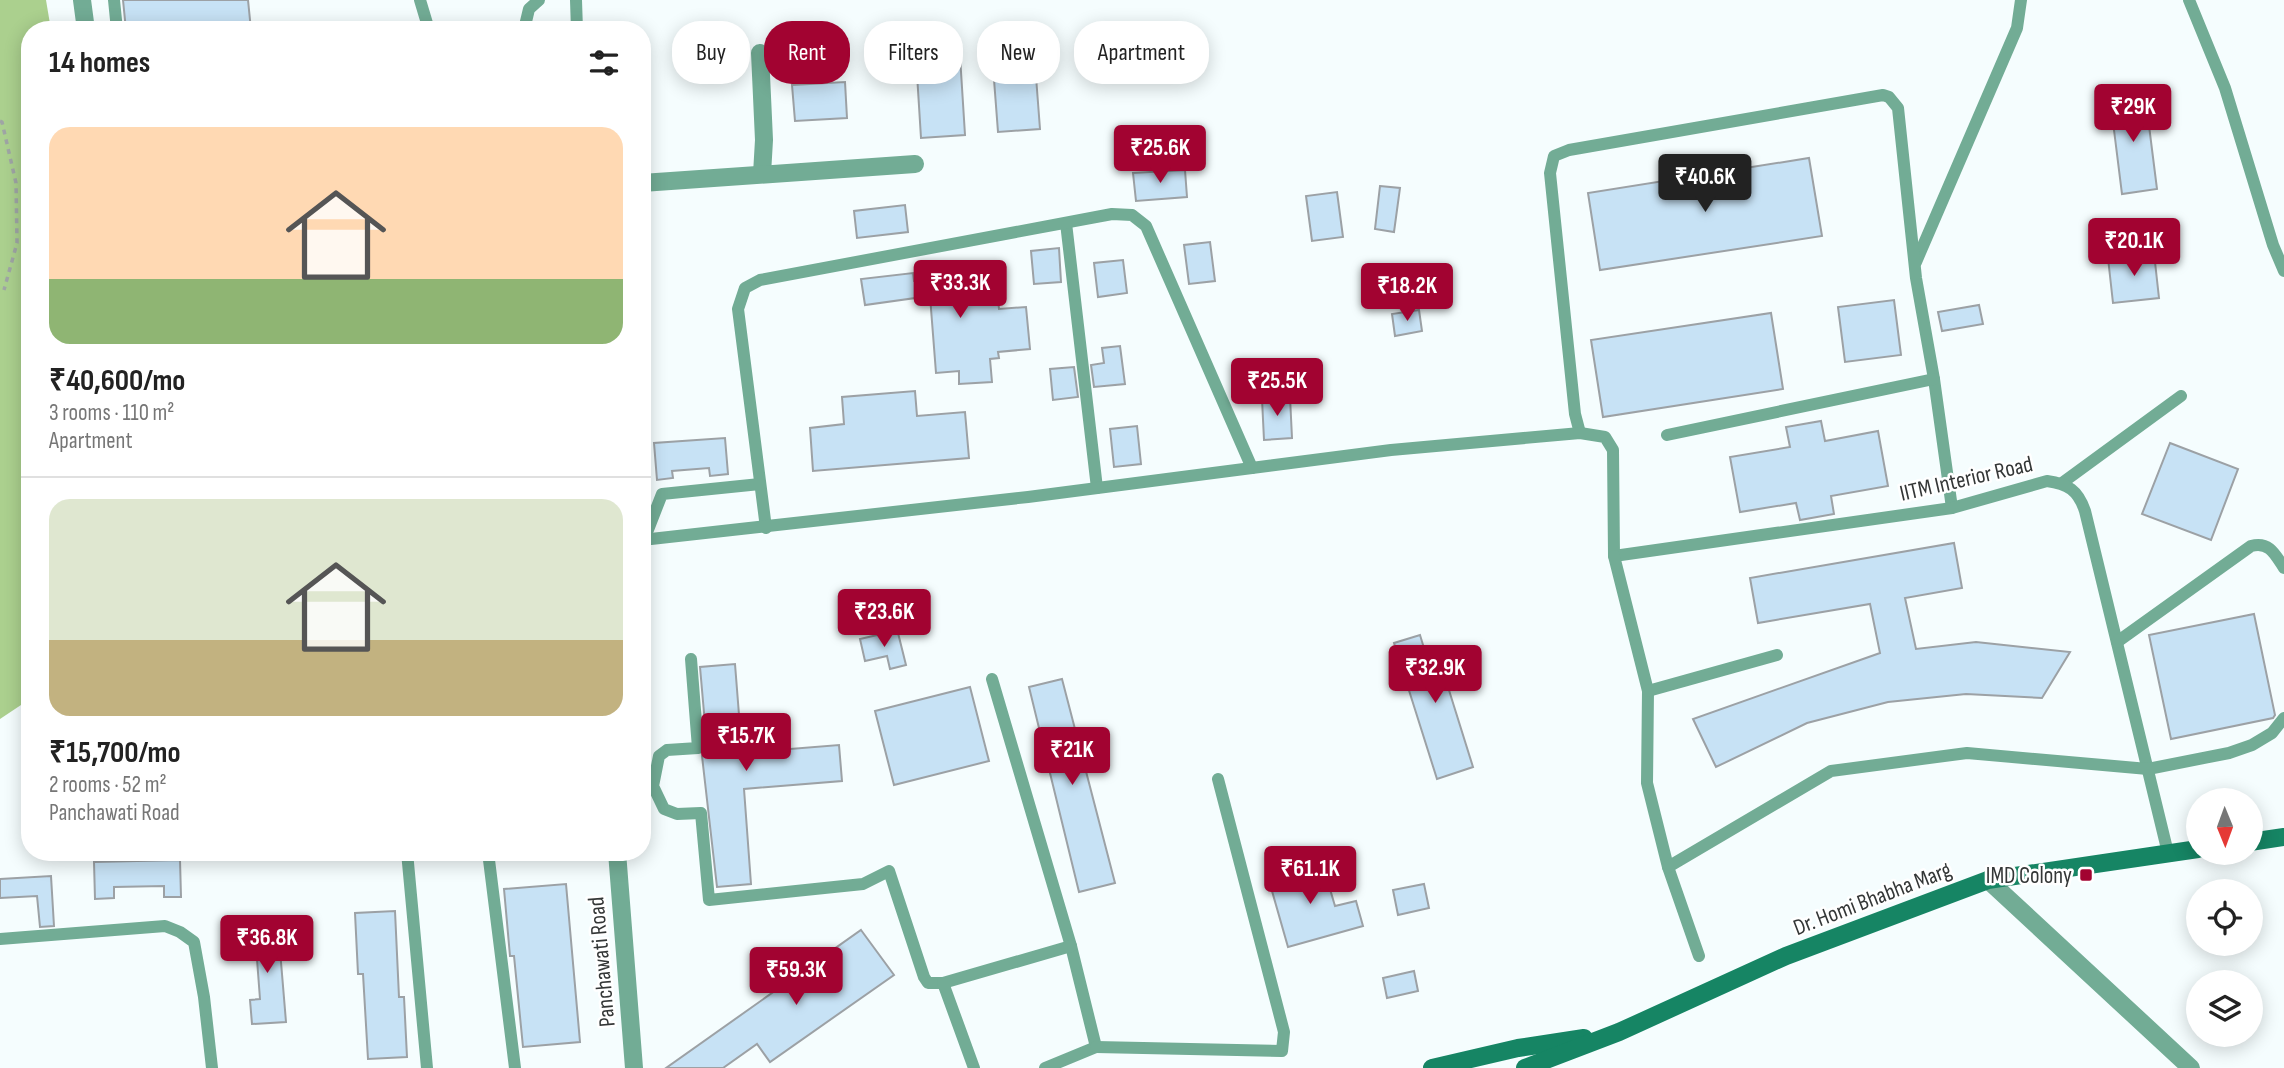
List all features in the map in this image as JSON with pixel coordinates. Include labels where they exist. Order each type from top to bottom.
[{"type":"main road","points":[[2263,840],[2284,837]]},
{"type":"main road","name":"Dr. Homi Bhabha Marg","points":[[1525,1068],[1619,1032],[1786,956],[1988,880],[2186,851]]},
{"type":"main road","name":"Dr. Homi Bhabha Marg","points":[[1432,1068],[1518,1048],[1619,1032]]},
{"type":"street","points":[[82,0],[85,21]]},
{"type":"street","points":[[760,53],[764,140],[762,174]]},
{"type":"street","points":[[651,182],[915,164]]},
{"type":"street","name":"Panchawati Road","points":[[618,861],[634,1068]]},
{"type":"street","points":[[1988,880],[2184,1066]]},
{"type":"lane","points":[[114,0],[116,21]]},
{"type":"lane","points":[[421,0],[427,21]]},
{"type":"lane","points":[[526,21],[528,9],[539,0]]},
{"type":"lane","points":[[576,0],[577,21]]},
{"type":"lane","points":[[1914,266],[2017,28],[2021,0]]},
{"type":"lane","points":[[2189,0],[2225,88],[2273,245],[2284,271]]},
{"type":"lane","points":[[1580,433],[1575,414],[1550,173],[1554,156],[1560,152],[1875,96],[1888,97],[1898,108],[1914,266],[1934,379],[1952,508]]},
{"type":"lane","points":[[766,528],[738,309],[745,288],[760,280],[1126,214],[1136,217],[1146,226],[1252,468]]},
{"type":"lane","points":[[1066,223],[1097,488]]},
{"type":"lane","points":[[1667,435],[1934,379]]},
{"type":"lane","points":[[2062,483],[2181,396]]},
{"type":"lane","points":[[651,539],[766,528],[1391,450],[1580,433],[1605,437],[1612,450],[1614,556],[1648,691],[1647,783],[1668,867],[1699,956]]},
{"type":"lane","name":"IITM Interior Road","points":[[1614,556],[1952,508],[2047,481],[2062,483],[2074,490],[2085,511],[2168,853]]},
{"type":"lane","points":[[651,521],[662,494],[760,484]]},
{"type":"lane","points":[[2117,642],[2250,546],[2268,546],[2284,568]]},
{"type":"lane","points":[[1648,691],[1777,655]]},
{"type":"lane","points":[[651,778],[659,757],[667,750],[698,748],[691,659]]},
{"type":"lane","points":[[992,679],[1071,946],[1096,1047]]},
{"type":"lane","points":[[1668,867],[1831,771],[1967,753],[2148,769],[2229,753],[2252,745],[2272,733],[2284,718]]},
{"type":"lane","points":[[1045,1068],[1096,1047],[1282,1051],[1284,1032],[1218,779]]},
{"type":"lane","points":[[651,790],[664,809],[677,814],[701,813],[709,900],[863,884],[889,871],[928,983],[943,983],[1071,946]]},
{"type":"lane","points":[[408,861],[427,1068]]},
{"type":"lane","points":[[489,861],[515,1068]]},
{"type":"lane","points":[[0,939],[165,926],[180,932],[194,942],[212,1068]]},
{"type":"lane","points":[[943,983],[974,1068]]},
{"type":"path","points":[[0,121],[16,183],[17,243],[4,290]]},
{"type":"green space","points":[[0,0],[46,0],[50,21],[21,21],[21,705],[0,719]]},
{"type":"building","points":[[123,0],[248,0],[250,21],[125,21]]},
{"type":"building","points":[[845,84],[847,118],[795,121],[792,85]]},
{"type":"building","points":[[918,84],[962,84],[965,135],[921,138]]},
{"type":"building","points":[[994,84],[1037,84],[1040,129],[998,132]]},
{"type":"building","points":[[2145,94],[2157,189],[2122,194],[2110,98]]},
{"type":"building","points":[[1809,158],[1822,236],[1600,270],[1588,193]]},
{"type":"building","points":[[1185,170],[1187,197],[1136,201],[1133,173]]},
{"type":"building","points":[[1380,186],[1400,188],[1394,232],[1375,229]]},
{"type":"building","points":[[1337,192],[1343,237],[1312,241],[1306,196]]},
{"type":"building","points":[[905,205],[908,232],[857,238],[854,211]]},
{"type":"building","points":[[1210,242],[1215,281],[1189,284],[1184,245]]},
{"type":"building","points":[[1059,248],[1061,282],[1034,284],[1031,251]]},
{"type":"building","points":[[2154,253],[2159,298],[2113,303],[2108,258]]},
{"type":"building","points":[[1123,260],[1127,293],[1098,297],[1094,263]]},
{"type":"building","points":[[913,273],[914,281],[995,273],[999,309],[1026,307],[1030,349],[998,352],[999,358],[990,359],[992,382],[959,384],[959,371],[936,373],[930,296],[865,305],[861,279]]},
{"type":"building","points":[[1894,300],[1901,355],[1845,362],[1838,307]]},
{"type":"building","points":[[1979,305],[1983,324],[1942,331],[1938,312]]},
{"type":"building","points":[[1419,310],[1422,331],[1395,336],[1392,314]]},
{"type":"building","points":[[1771,313],[1783,389],[1603,417],[1591,340]]},
{"type":"building","points":[[1120,346],[1125,384],[1094,387],[1091,365],[1104,363],[1102,348]]},
{"type":"building","points":[[1074,367],[1078,397],[1053,400],[1050,369]]},
{"type":"building","points":[[915,391],[917,416],[965,412],[969,458],[813,471],[810,428],[844,424],[842,397]]},
{"type":"building","points":[[1290,397],[1292,438],[1264,440],[1262,399]]},
{"type":"building","points":[[1821,421],[1825,441],[1878,431],[1888,486],[1831,496],[1834,514],[1800,520],[1796,503],[1740,512],[1730,457],[1790,447],[1786,427]]},
{"type":"building","points":[[1137,426],[1141,464],[1114,467],[1110,429]]},
{"type":"building","points":[[725,438],[728,474],[710,476],[709,468],[672,471],[673,478],[657,480],[654,443]]},
{"type":"building","points":[[2170,443],[2238,469],[2211,540],[2142,514]]},
{"type":"building","points":[[1954,543],[1962,588],[1905,598],[1916,649],[1976,642],[2070,652],[2042,698],[1966,694],[1888,702],[1807,723],[1716,767],[1693,719],[1880,653],[1870,604],[1758,623],[1750,578]]},
{"type":"building","points":[[2254,614],[2275,715],[2273,718],[2171,739],[2149,635]]},
{"type":"building","points":[[898,633],[906,665],[890,669],[887,656],[865,661],[860,639]]},
{"type":"building","points":[[1420,635],[1427,658],[1449,651],[1459,684],[1448,687],[1473,767],[1437,779],[1394,643]]},
{"type":"building","points":[[735,664],[742,753],[839,745],[842,781],[744,789],[751,884],[717,887],[702,756],[707,747],[700,667]]},
{"type":"building","points":[[1062,679],[1115,883],[1079,892],[1029,687]]},
{"type":"building","points":[[970,687],[989,761],[894,785],[875,711]]},
{"type":"building","points":[[180,861],[181,897],[164,897],[164,886],[114,887],[114,898],[95,899],[94,862]]},
{"type":"building","points":[[1322,862],[1335,906],[1356,901],[1363,926],[1288,947],[1268,877]]},
{"type":"building","points":[[51,876],[54,926],[40,927],[37,896],[0,898],[0,879]]},
{"type":"building","points":[[566,884],[580,1042],[523,1047],[504,889]]},
{"type":"building","points":[[1424,884],[1429,908],[1398,915],[1393,890]]},
{"type":"building","points":[[395,911],[399,997],[404,997],[407,1057],[368,1059],[363,974],[358,974],[355,913]]},
{"type":"building","points":[[278,926],[286,1022],[252,1024],[250,1000],[260,999],[256,946],[246,947],[244,928]]},
{"type":"building","points":[[861,930],[894,975],[770,1062],[757,1044],[723,1068],[666,1068]]},
{"type":"building","points":[[1414,971],[1418,991],[1387,998],[1383,978]]},
{"type":"place","name":"IMD Colony","points":[[2086,875]]}]
